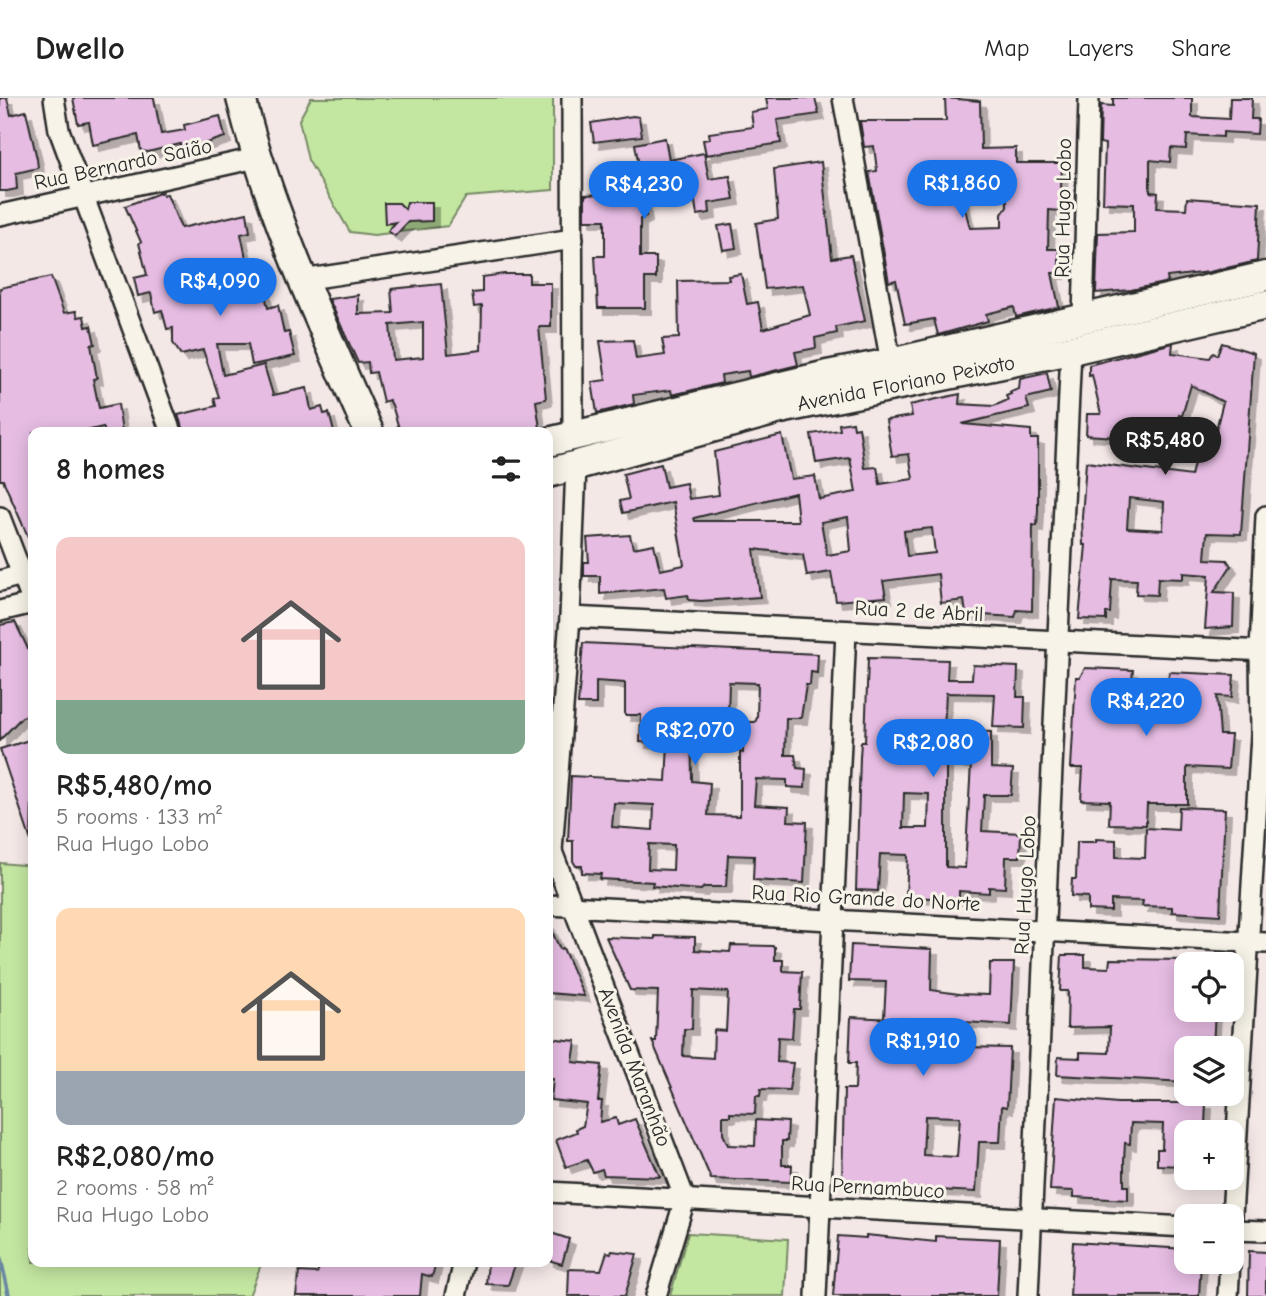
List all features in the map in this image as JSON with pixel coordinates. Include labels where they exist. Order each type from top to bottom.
[{"type":"street","points":[[54,98],[59,130],[169,427]]},
{"type":"street","points":[[242,98],[256,158],[302,280],[367,427]]},
{"type":"street","points":[[561,439],[573,239],[572,98]]},
{"type":"street","points":[[842,98],[891,363]]},
{"type":"street","name":"Rua Hugo Lobo","points":[[1083,318],[1088,98]]},
{"type":"street","name":"Rua Bernardo Saião","points":[[0,215],[256,158]]},
{"type":"street","points":[[302,280],[573,239]]},
{"type":"street","name":"Avenida Floriano Peixoto","points":[[561,439],[778,398],[1009,349],[1083,318],[1266,276]]},
{"type":"street","name":"Avenida Floriano Peixoto","points":[[1009,349],[1071,350],[1266,305]]},
{"type":"street","name":"Rua Hugo Lobo","points":[[1028,1296],[1071,350]]},
{"type":"street","name":"Avenida Floriano Peixoto","points":[[831,386],[891,363],[962,359]]},
{"type":"street","name":"Avenida Floriano Peixoto","points":[[553,472],[778,398]]},
{"type":"street","points":[[553,812],[570,617],[576,466]]},
{"type":"street","points":[[1233,1204],[1256,943],[1263,738],[1266,516]]},
{"type":"street","points":[[0,517],[27,574],[0,581]]},
{"type":"street","points":[[0,611],[28,604]]},
{"type":"street","name":"Rua 2 de Abril","points":[[570,617],[1263,651]]},
{"type":"street","points":[[816,1296],[846,631]]},
{"type":"street","name":"Avenida Maranhão","points":[[553,853],[685,1199]]},
{"type":"street","name":"Rua Rio Grande do Norte","points":[[553,905],[1256,943]]},
{"type":"street","name":"Rua Pernambuco","points":[[553,1192],[1174,1226]]},
{"type":"street","points":[[656,1296],[685,1199]]},
{"type":"street","points":[[1244,1230],[1266,1231]]},
{"type":"street","points":[[456,1296],[463,1267]]},
{"type":"street","points":[[1228,1296],[1229,1274]]},
{"type":"green space","points":[[311,98],[553,98],[553,190],[466,197],[448,226],[374,235],[350,232],[308,160],[299,120]]},
{"type":"green space","points":[[0,863],[28,866],[28,1267],[260,1267],[249,1296],[0,1296]]},
{"type":"green space","points":[[688,1233],[788,1239],[785,1296],[670,1296]]},
{"type":"building","points":[[0,98],[7,98],[11,115],[26,111],[38,168],[16,173],[17,189],[7,191],[0,191]]},
{"type":"building","points":[[73,98],[154,98],[161,134],[185,130],[184,125],[220,116],[225,137],[191,148],[191,143],[180,149],[180,144],[148,152],[141,151],[138,135],[93,145],[89,122],[78,124]]},
{"type":"building","points":[[766,98],[815,98],[819,114],[777,120],[781,143],[706,155],[703,140],[710,139],[709,133],[753,127],[751,112],[768,109]]},
{"type":"building","points":[[945,98],[980,101],[981,149],[1016,148],[1016,163],[1062,163],[1060,211],[1049,210],[1048,249],[1059,249],[1059,273],[1052,273],[1059,307],[1016,317],[1014,307],[986,314],[988,321],[938,335],[934,319],[905,324],[896,280],[889,282],[869,172],[877,171],[874,146],[864,147],[860,121],[946,121]],"holes":[[[953,163],[1006,168],[1007,207],[1002,214],[1002,227],[970,228]]]},
{"type":"building","points":[[1113,98],[1192,98],[1192,117],[1229,119],[1230,98],[1252,98],[1251,119],[1258,119],[1257,134],[1223,132],[1223,137],[1187,135],[1186,149],[1171,148],[1170,162],[1150,160],[1150,192],[1158,193],[1157,208],[1186,209],[1187,198],[1260,203],[1257,261],[1209,272],[1167,277],[1168,282],[1131,290],[1096,293],[1098,233],[1134,232],[1134,204],[1103,203],[1105,144],[1100,143],[1101,105],[1113,106]]},
{"type":"building","points":[[639,117],[642,136],[594,142],[591,123]]},
{"type":"building","points":[[665,138],[669,160],[704,153],[709,179],[730,176],[734,199],[709,203],[710,213],[697,215],[693,189],[678,191],[677,183],[649,186],[650,193],[643,194],[646,216],[640,219],[640,257],[656,257],[656,278],[645,278],[645,308],[598,308],[595,256],[605,256],[605,220],[585,220],[585,195],[620,193],[636,185],[635,179],[641,178],[635,144]]},
{"type":"building","points":[[821,162],[832,258],[851,255],[865,321],[836,327],[837,333],[815,338],[816,348],[795,352],[798,365],[749,377],[748,371],[721,375],[722,383],[672,395],[671,390],[633,395],[634,404],[597,413],[592,382],[606,380],[600,341],[633,340],[636,359],[665,355],[662,339],[679,338],[678,281],[729,280],[728,276],[741,274],[747,304],[758,302],[763,329],[810,315],[803,285],[765,289],[756,223],[778,219],[774,169]]},
{"type":"building","points":[[162,192],[163,195],[167,194],[181,228],[247,213],[250,232],[241,234],[249,272],[258,270],[260,273],[268,308],[278,305],[284,333],[289,332],[295,356],[252,365],[248,344],[217,344],[223,375],[264,365],[273,395],[307,388],[311,410],[322,407],[324,414],[329,413],[333,427],[182,427],[178,415],[216,406],[214,398],[219,397],[203,350],[181,355],[173,343],[173,328],[167,329],[162,310],[155,312],[151,293],[138,296],[134,278],[147,275],[139,243],[141,242],[125,206]]},
{"type":"building","points":[[407,202],[432,202],[432,221],[408,222],[395,236],[388,231],[396,222],[385,224],[384,203],[399,203],[405,209]]},
{"type":"building","points":[[732,224],[736,248],[723,250],[718,226]]},
{"type":"building","points":[[504,274],[529,274],[529,283],[551,283],[551,327],[539,327],[546,399],[536,401],[540,427],[399,427],[389,400],[383,402],[376,372],[369,373],[368,362],[358,363],[329,299],[358,295],[358,314],[393,313],[391,289],[441,284],[448,354],[481,350],[482,306],[474,307],[472,293],[482,292],[482,277]],"holes":[[[423,322],[423,357],[393,360],[390,325]]]},
{"type":"building","points":[[51,277],[64,313],[76,311],[78,317],[84,316],[86,327],[91,326],[95,344],[91,345],[97,378],[93,379],[99,408],[118,404],[121,427],[28,427],[28,537],[3,480],[0,480],[0,288]]},
{"type":"building","points":[[1173,343],[1172,353],[1210,358],[1213,353],[1217,355],[1222,343],[1254,353],[1241,534],[1207,533],[1205,559],[1227,560],[1231,566],[1214,592],[1234,593],[1233,627],[1205,629],[1209,575],[1183,573],[1183,579],[1158,578],[1157,595],[1136,594],[1137,580],[1112,579],[1110,613],[1106,613],[1106,620],[1079,619],[1086,545],[1083,545],[1082,517],[1086,462],[1191,476],[1200,437],[1213,441],[1223,402],[1191,385],[1182,416],[1179,415],[1177,423],[1173,423],[1169,445],[1150,444],[1146,439],[1086,435],[1087,414],[1101,414],[1092,375],[1089,376],[1089,365]],"holes":[[[1129,498],[1164,502],[1163,530],[1127,528]]]},
{"type":"building","points":[[1047,373],[1051,392],[1026,398],[1029,408],[962,424],[1031,430],[1031,439],[1038,439],[1038,510],[1037,526],[1033,525],[1032,611],[1017,610],[1015,617],[966,614],[964,600],[941,603],[938,574],[883,581],[886,597],[836,601],[831,572],[807,576],[803,555],[754,549],[760,597],[701,601],[689,600],[688,595],[666,598],[664,588],[600,594],[600,576],[584,576],[584,562],[589,562],[587,538],[630,535],[633,548],[654,544],[660,570],[684,565],[673,502],[623,513],[620,501],[629,499],[623,474],[661,464],[666,487],[686,483],[689,499],[719,495],[714,452],[782,435],[791,479],[815,476],[819,499],[856,492],[850,458],[816,463],[811,434],[840,430],[839,424],[853,422],[854,428],[859,427],[865,468],[877,467],[880,484],[913,479],[909,454],[892,456],[886,420],[912,416],[910,406],[914,404],[960,394],[959,404],[994,406],[1008,400],[1006,396],[1011,394],[1010,392],[1019,389],[1020,379]],"holes":[[[795,493],[798,521],[695,521],[694,518]],[[848,517],[851,551],[827,555],[821,522]],[[932,528],[935,553],[907,556],[904,531]]]},
{"type":"building","points":[[15,622],[28,649],[28,715],[22,717],[0,740],[0,625]]},
{"type":"building","points":[[583,643],[818,654],[817,673],[811,672],[810,685],[806,685],[801,718],[786,718],[785,755],[795,755],[797,768],[806,769],[805,788],[787,787],[787,780],[756,779],[754,805],[789,807],[788,821],[807,822],[804,883],[753,880],[754,856],[728,855],[726,887],[704,887],[701,890],[652,886],[653,882],[600,879],[601,874],[582,873],[582,866],[576,866],[573,861],[573,841],[568,841],[571,776],[666,781],[668,744],[640,742],[641,715],[625,715],[625,683],[596,681],[596,704],[578,704]],"holes":[[[729,682],[758,683],[757,718],[755,722],[744,722],[743,753],[740,752],[740,816],[708,815],[710,783],[692,781],[691,712],[728,717]],[[614,803],[654,805],[653,830],[612,827]],[[649,844],[674,845],[673,870],[648,869]]]},
{"type":"building","points":[[868,658],[948,660],[947,679],[972,679],[973,665],[1018,667],[1017,697],[1025,697],[1024,728],[993,727],[995,694],[946,693],[944,729],[991,732],[991,768],[1013,769],[1011,795],[984,795],[982,831],[1021,833],[1020,857],[1006,857],[1005,888],[989,887],[989,893],[959,891],[959,899],[906,897],[908,855],[880,854],[878,891],[856,890],[860,757],[861,742],[865,742]],"holes":[[[946,761],[971,763],[965,868],[946,867]],[[904,793],[929,794],[928,828],[903,828]]]},
{"type":"building","points":[[1085,668],[1133,670],[1132,680],[1168,682],[1169,672],[1234,675],[1232,697],[1217,696],[1220,735],[1231,735],[1228,769],[1187,767],[1187,804],[1147,804],[1146,825],[1109,824],[1110,801],[1081,800],[1083,768],[1071,768],[1076,677],[1080,677]]},
{"type":"building","points":[[28,740],[28,832],[0,749]]},
{"type":"building","points":[[1179,807],[1225,809],[1220,915],[1172,912],[1172,907],[1142,906],[1143,901],[1111,900],[1111,911],[1088,910],[1088,897],[1071,896],[1072,879],[1076,879],[1077,842],[1116,840],[1116,857],[1145,858],[1146,828],[1178,830]]},
{"type":"building","points":[[553,934],[560,949],[563,948],[584,996],[553,993]]},
{"type":"building","points":[[655,936],[695,937],[695,950],[730,952],[731,945],[772,946],[775,947],[775,960],[783,960],[783,971],[802,972],[800,1009],[794,1009],[792,1038],[778,1037],[777,1062],[793,1063],[789,1090],[761,1089],[760,1096],[756,1096],[755,1114],[730,1113],[730,1116],[723,1116],[723,1134],[728,1145],[755,1146],[756,1120],[788,1122],[787,1141],[782,1141],[782,1165],[792,1165],[791,1182],[711,1179],[652,1041],[656,1041],[658,991],[630,990],[606,937],[655,939]],"holes":[[[693,990],[728,992],[726,1031],[714,1030],[713,1058],[683,1056],[684,1029],[692,1029]]]},
{"type":"building","points":[[851,945],[932,949],[931,990],[959,994],[989,995],[990,963],[1014,963],[1011,1025],[965,1022],[963,1047],[1010,1048],[1007,1107],[1002,1106],[1000,1142],[979,1142],[976,1192],[842,1185],[844,1089],[855,1089],[856,1063],[849,1063],[851,1017],[895,1019],[894,1046],[928,1047],[929,1020],[884,1018],[886,982],[849,981]],"holes":[[[925,1116],[960,1117],[957,1157],[923,1155]]]},
{"type":"building","points":[[1062,955],[1085,955],[1085,967],[1109,968],[1110,959],[1174,960],[1174,1022],[1214,1022],[1214,1036],[1174,1036],[1174,1081],[1057,1075],[1058,1057],[1080,1058],[1080,1052],[1109,1053],[1110,1027],[1067,1028],[1068,991],[1060,991]]},
{"type":"building","points":[[553,1039],[576,1041],[573,1062],[602,1065],[598,1101],[602,1101],[600,1122],[616,1118],[618,1125],[635,1119],[660,1177],[604,1175],[602,1169],[593,1172],[587,1160],[566,1167],[556,1140],[577,1132],[576,1129],[583,1126],[587,1104],[553,1100]]},
{"type":"building","points":[[1056,1097],[1117,1103],[1206,1106],[1205,1120],[1174,1120],[1174,1166],[1157,1165],[1157,1149],[1162,1149],[1163,1124],[1131,1123],[1130,1144],[1125,1143],[1124,1161],[1124,1186],[1128,1186],[1128,1200],[1074,1197],[1074,1191],[1050,1190]]},
{"type":"building","points":[[553,1234],[569,1239],[562,1264],[553,1261]]},
{"type":"building","points":[[866,1235],[936,1242],[936,1236],[1000,1239],[997,1296],[833,1296],[838,1236],[866,1238]]},
{"type":"building","points":[[1073,1242],[1174,1248],[1174,1274],[1200,1274],[1199,1296],[1070,1296]]},
{"type":"building","points":[[1249,1251],[1266,1252],[1266,1296],[1248,1296]]},
{"type":"building","points":[[607,1252],[637,1254],[625,1296],[568,1296],[569,1269],[601,1270]]},
{"type":"building","points":[[319,1267],[435,1267],[432,1277],[422,1274],[420,1296],[296,1296],[299,1272],[317,1273]]},
{"type":"building","points":[[488,1267],[514,1267],[508,1285],[486,1284]]},
{"type":"waterway","points":[[0,1257],[9,1296]]}]
